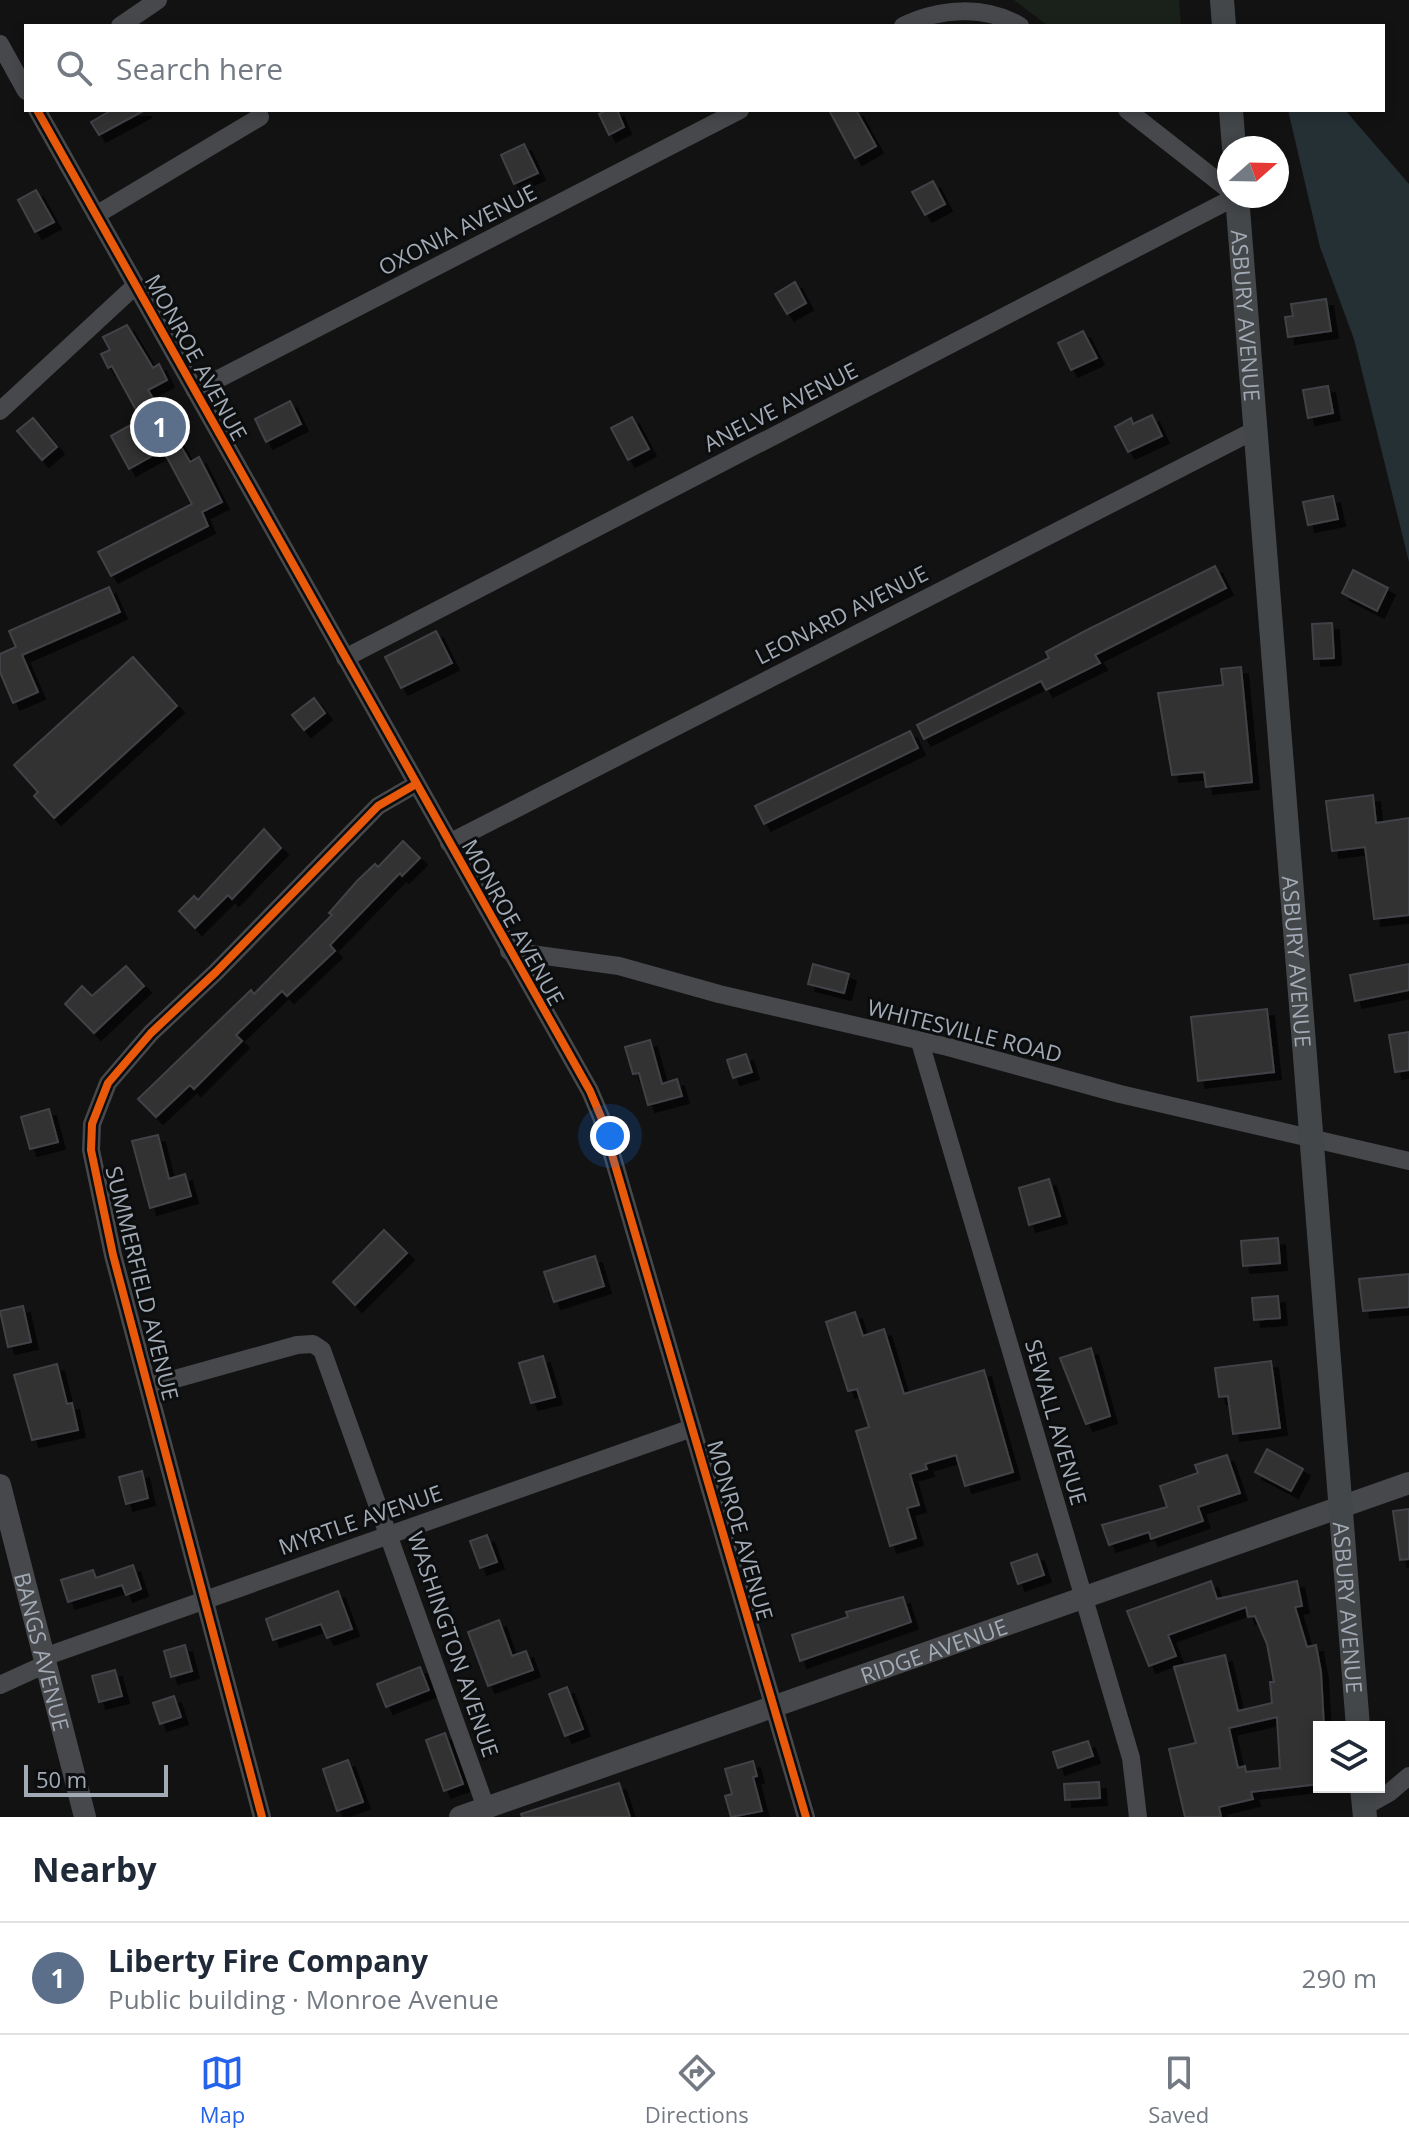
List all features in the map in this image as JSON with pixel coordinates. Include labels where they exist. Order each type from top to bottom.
[{"type":"main road","points":[[1222,0],[1224,24]]},
{"type":"main road","points":[[1231,112],[1233,136]]},
{"type":"main road","name":"ASBURY AVENUE","points":[[1238,208],[1358,1721]]},
{"type":"street","points":[[123,24],[158,0]]},
{"type":"street","points":[[908,24],[937,13],[959,11],[982,12],[1015,24]]},
{"type":"street","points":[[0,44],[24,87]]},
{"type":"street","name":"MONROE AVENUE","points":[[38,112],[590,1091],[601,1117],[806,1817]]},
{"type":"street","name":"OXONIA AVENUE","points":[[195,391],[736,112]]},
{"type":"street","points":[[1130,112],[1217,181]]},
{"type":"street","points":[[96,215],[260,117]]},
{"type":"street","name":"ANELVE AVENUE","points":[[345,658],[1217,206]]},
{"type":"street","points":[[0,411],[136,285]]},
{"type":"street","name":"LEONARD AVENUE","points":[[449,843],[1257,429]]},
{"type":"street","name":"SUMMERFIELD AVENUE","points":[[262,1817],[113,1255],[91,1150],[97,1106],[108,1083],[151,1033],[216,972],[378,806],[416,784]]},
{"type":"street","name":"WHITESVILLE ROAD","points":[[509,951],[619,966],[719,994],[1312,1140],[1409,1161]]},
{"type":"street","name":"SEWALL AVENUE","points":[[920,1042],[1131,1758],[1138,1817]]},
{"type":"street","name":"WASHINGTON AVENUE","points":[[150,1386],[297,1345],[313,1344],[322,1350],[493,1810]]},
{"type":"street","name":"MYRTLE AVENUE","points":[[0,1685],[45,1660],[205,1599],[692,1428]]},
{"type":"street","name":"RIDGE AVENUE","points":[[460,1817],[493,1810],[773,1705],[1409,1483]]},
{"type":"street","name":"BANGS AVENUE","points":[[0,1485],[84,1817]]},
{"type":"street","points":[[1364,1804],[1389,1793],[1409,1776]]},
{"type":"shaded area","points":[[1014,0],[1179,0],[1181,24],[1045,24]]},
{"type":"shaded area","points":[[1288,112],[1347,112],[1409,184],[1409,562],[1354,339],[1320,247]]},
{"type":"building","points":[[108,112],[141,112],[99,135],[91,122]]},
{"type":"building","points":[[618,112],[624,127],[609,135],[599,114]]},
{"type":"building","points":[[830,112],[857,112],[876,146],[855,158]]},
{"type":"building","points":[[524,144],[538,173],[514,184],[501,155]]},
{"type":"building","points":[[933,181],[945,204],[925,215],[912,192]]},
{"type":"building","points":[[36,190],[54,222],[35,232],[18,200]]},
{"type":"building","points":[[795,282],[806,303],[787,314],[775,294]]},
{"type":"building","points":[[1326,299],[1331,331],[1288,337],[1285,317],[1293,316],[1291,304]]},
{"type":"building","points":[[127,325],[153,368],[159,364],[167,380],[148,390],[190,462],[199,457],[222,502],[202,512],[208,526],[111,576],[98,552],[192,504],[163,450],[129,469],[111,436],[141,419],[112,366],[108,368],[101,354],[110,350],[103,337]]},
{"type":"building","points":[[1083,331],[1097,358],[1071,370],[1058,343]]},
{"type":"building","points":[[1328,386],[1333,413],[1308,418],[1303,390]]},
{"type":"building","points":[[290,401],[301,424],[266,442],[255,419]]},
{"type":"building","points":[[1152,415],[1162,436],[1128,452],[1115,427],[1131,418],[1133,424]]},
{"type":"building","points":[[632,417],[649,449],[628,460],[611,428]]},
{"type":"building","points":[[33,418],[57,447],[42,460],[17,431]]},
{"type":"building","points":[[1333,496],[1338,519],[1308,525],[1303,502]]},
{"type":"building","points":[[1215,566],[1226,588],[1095,655],[1100,663],[1046,690],[1041,681],[924,739],[917,725],[1049,658],[1046,652],[1085,631]]},
{"type":"building","points":[[1353,570],[1388,588],[1377,611],[1342,593]]},
{"type":"building","points":[[109,587],[120,612],[22,655],[38,692],[13,703],[0,672],[0,654],[16,647],[9,631]]},
{"type":"building","points":[[1332,623],[1334,658],[1314,659],[1312,624]]},
{"type":"building","points":[[436,631],[452,663],[401,688],[385,657]]},
{"type":"building","points":[[133,657],[177,706],[54,818],[34,796],[38,792],[14,765]]},
{"type":"building","points":[[1241,667],[1252,782],[1206,787],[1204,772],[1172,775],[1158,693],[1223,685],[1221,669]]},
{"type":"building","points":[[314,698],[325,713],[304,730],[292,715]]},
{"type":"building","points":[[910,731],[918,748],[764,824],[755,806]]},
{"type":"building","points":[[1373,795],[1376,823],[1409,818],[1409,915],[1374,919],[1365,847],[1332,851],[1326,801]]},
{"type":"building","points":[[264,829],[281,848],[232,899],[228,895],[195,928],[179,911],[194,896],[198,900]]},
{"type":"building","points":[[403,841],[420,858],[402,876],[400,873],[330,945],[335,951],[287,996],[282,991],[236,1035],[242,1041],[194,1089],[190,1085],[156,1117],[138,1099],[251,990],[254,994],[332,915],[329,913],[357,881],[375,864],[378,867]]},
{"type":"building","points":[[813,964],[849,974],[844,993],[808,984]]},
{"type":"building","points":[[1409,964],[1409,990],[1355,1001],[1350,975]]},
{"type":"building","points":[[126,966],[144,986],[94,1033],[65,1004],[82,986],[92,996]]},
{"type":"building","points":[[1267,1009],[1274,1072],[1198,1081],[1191,1017]]},
{"type":"building","points":[[1409,1032],[1409,1070],[1395,1072],[1389,1035]]},
{"type":"building","points":[[650,1040],[662,1084],[677,1079],[682,1096],[648,1105],[639,1073],[633,1074],[625,1047]]},
{"type":"building","points":[[746,1054],[752,1072],[733,1078],[727,1060]]},
{"type":"building","points":[[49,1109],[58,1142],[30,1149],[21,1117]]},
{"type":"building","points":[[158,1135],[169,1179],[185,1174],[191,1196],[150,1208],[132,1141]]},
{"type":"building","points":[[1049,1179],[1060,1216],[1029,1225],[1019,1188]]},
{"type":"building","points":[[384,1230],[407,1253],[355,1305],[333,1282]]},
{"type":"building","points":[[1278,1238],[1280,1263],[1243,1266],[1241,1241]]},
{"type":"building","points":[[595,1256],[604,1286],[554,1302],[544,1272]]},
{"type":"building","points":[[1409,1274],[1409,1307],[1363,1311],[1359,1279]]},
{"type":"building","points":[[1278,1296],[1280,1318],[1254,1320],[1252,1298]]},
{"type":"building","points":[[23,1306],[31,1342],[8,1347],[0,1311]]},
{"type":"building","points":[[855,1312],[863,1336],[884,1329],[904,1394],[984,1370],[1013,1472],[965,1486],[956,1455],[925,1464],[927,1469],[910,1474],[919,1505],[907,1508],[916,1538],[890,1546],[856,1431],[869,1427],[857,1389],[848,1391],[826,1322]]},
{"type":"building","points":[[1091,1348],[1110,1416],[1086,1424],[1060,1358]]},
{"type":"building","points":[[543,1356],[555,1397],[531,1403],[519,1363]]},
{"type":"building","points":[[1271,1361],[1280,1428],[1233,1434],[1228,1396],[1219,1397],[1215,1368]]},
{"type":"building","points":[[57,1364],[67,1404],[72,1403],[78,1430],[32,1440],[14,1375]]},
{"type":"building","points":[[1267,1449],[1303,1469],[1291,1491],[1255,1472]]},
{"type":"building","points":[[1227,1455],[1240,1493],[1198,1507],[1203,1521],[1151,1539],[1149,1532],[1109,1545],[1102,1525],[1167,1507],[1160,1486],[1198,1473],[1195,1465]]},
{"type":"building","points":[[142,1471],[148,1498],[126,1504],[119,1477]]},
{"type":"building","points":[[1409,1509],[1409,1559],[1400,1560],[1393,1511]]},
{"type":"building","points":[[487,1535],[497,1562],[480,1568],[470,1541]]},
{"type":"building","points":[[1037,1554],[1044,1575],[1018,1584],[1011,1563]]},
{"type":"building","points":[[133,1565],[141,1589],[126,1595],[122,1585],[68,1602],[61,1580],[93,1570],[96,1578]]},
{"type":"building","points":[[1211,1581],[1217,1599],[1297,1581],[1302,1606],[1295,1607],[1307,1647],[1316,1645],[1321,1672],[1324,1721],[1313,1721],[1313,1785],[1251,1792],[1253,1799],[1219,1807],[1221,1817],[1185,1817],[1169,1749],[1196,1743],[1174,1667],[1225,1655],[1238,1711],[1272,1703],[1270,1682],[1274,1682],[1267,1644],[1255,1616],[1248,1617],[1246,1607],[1168,1635],[1176,1656],[1149,1666],[1127,1611]],"holes":[[[1277,1717],[1280,1768],[1246,1772],[1245,1766],[1238,1768],[1229,1728]]]},
{"type":"building","points":[[338,1591],[352,1629],[327,1638],[321,1624],[273,1640],[266,1619]]},
{"type":"building","points":[[903,1597],[911,1622],[800,1661],[792,1635],[848,1617],[846,1612]]},
{"type":"building","points":[[499,1620],[512,1656],[526,1651],[533,1670],[488,1686],[468,1632]]},
{"type":"building","points":[[185,1645],[192,1671],[171,1677],[164,1651]]},
{"type":"building","points":[[420,1667],[429,1690],[386,1707],[377,1684]]},
{"type":"building","points":[[115,1670],[122,1696],[99,1702],[92,1676]]},
{"type":"building","points":[[567,1687],[583,1729],[565,1736],[549,1694]]},
{"type":"building","points":[[174,1696],[181,1717],[160,1724],[153,1703]]},
{"type":"building","points":[[445,1733],[463,1784],[444,1791],[426,1740]]},
{"type":"building","points":[[1088,1741],[1093,1756],[1058,1768],[1053,1752]]},
{"type":"building","points":[[348,1760],[363,1802],[337,1811],[323,1769]]},
{"type":"building","points":[[753,1761],[757,1776],[753,1777],[762,1811],[731,1817],[725,1796],[732,1794],[725,1769]]},
{"type":"building","points":[[1099,1782],[1100,1798],[1065,1800],[1064,1784]]},
{"type":"building","points":[[619,1783],[630,1817],[522,1817],[521,1814]]},
{"type":"cycle path","points":[[38,112],[590,1091],[601,1117],[806,1817]]},
{"type":"cycle path","points":[[262,1817],[113,1255],[91,1150],[92,1124],[108,1083],[151,1033],[216,972],[378,806],[416,784]]},
{"type":"place","name":"Liberty Fire Company","points":[[160,427]]}]
